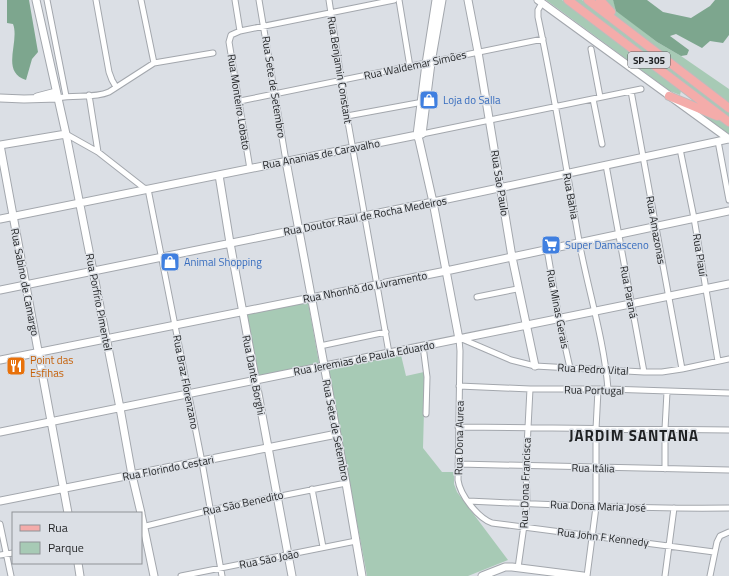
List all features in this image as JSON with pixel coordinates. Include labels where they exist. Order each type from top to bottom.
[{"type":"main road","name":"SP-305","points":[[568,0],[729,122]]},
{"type":"main road","points":[[588,0],[729,108]]},
{"type":"main road","points":[[600,0],[620,24]]},
{"type":"main road","points":[[670,96],[729,122]]},
{"type":"street","name":"Rua Porfírio Pimentel","points":[[36,0],[66,134],[132,475],[141,512]]},
{"type":"street","points":[[46,0],[66,96]]},
{"type":"street","points":[[96,0],[109,72],[116,87]]},
{"type":"street","points":[[140,0],[154,63]]},
{"type":"street","points":[[235,0],[240,31],[394,0]]},
{"type":"street","name":"Rua Sete de Setembro","points":[[259,0],[310,298],[337,434],[362,576]]},
{"type":"street","name":"Rua Benjamin Constant","points":[[329,0],[341,81],[389,353]]},
{"type":"street","points":[[399,0],[410,67]]},
{"type":"street","points":[[436,0],[419,140],[433,202],[460,339]]},
{"type":"street","points":[[428,63],[442,0]]},
{"type":"street","name":"Rua São Paulo","points":[[468,0],[512,257],[534,366]]},
{"type":"street","name":"SP-305","points":[[540,1],[729,139]]},
{"type":"street","name":"Rua Bahia","points":[[540,1],[538,17],[580,243],[595,311],[606,370],[608,390]]},
{"type":"street","name":"Rua Monteiro Lobato","points":[[240,31],[231,35],[229,42],[250,168]]},
{"type":"street","name":"Rua Waldemar Simões","points":[[240,101],[543,39]]},
{"type":"street","points":[[591,49],[600,97]]},
{"type":"street","points":[[0,98],[18,99],[57,95],[66,96],[105,93],[154,63],[213,53]]},
{"type":"street","name":"Rua Ananias de Caravalho","points":[[0,219],[641,89]]},
{"type":"street","name":"Rua Amazonas","points":[[632,91],[682,369]]},
{"type":"street","points":[[89,95],[98,152]]},
{"type":"street","points":[[593,98],[602,144]]},
{"type":"street","points":[[347,116],[423,102]]},
{"type":"street","points":[[0,145],[66,134],[98,152],[144,188],[148,189]]},
{"type":"street","name":"Rua Doutor Raul de Rocha Medeiros","points":[[0,290],[433,202],[718,140],[729,139]]},
{"type":"street","points":[[718,140],[729,200]]},
{"type":"street","name":"Rua Sabino de Camargo","points":[[0,145],[62,489],[68,512]]},
{"type":"street","name":"Rua Piauí","points":[[680,149],[694,218],[718,361]]},
{"type":"street","name":"Rua Paraná","points":[[606,165],[644,372]]},
{"type":"street","name":"Rua Dante Borghi","points":[[219,175],[242,311],[292,576]]},
{"type":"street","name":"Rua Braz Florenzano","points":[[148,189],[160,257],[202,462],[222,576]]},
{"type":"street","name":"Rua Nhonhô do Livramento","points":[[0,360],[446,271],[729,211]]},
{"type":"street","name":"Rua Minas Gerais","points":[[547,249],[559,319],[570,368]]},
{"type":"street","name":"Rua Jeremias de Paula Eduardo","points":[[0,432],[729,284]]},
{"type":"street","points":[[477,297],[518,289]]},
{"type":"street","points":[[320,346],[386,332]]},
{"type":"street","name":"Rua Pedro Vital","points":[[460,339],[510,360],[534,366],[662,372],[729,359]]},
{"type":"street","name":"Rua Dona Aurea","points":[[460,339],[458,426],[459,486],[468,501],[485,519],[492,523]]},
{"type":"street","points":[[423,346],[427,377],[426,414]]},
{"type":"street","name":"Rua Portugal","points":[[459,386],[530,390],[729,393]]},
{"type":"street","name":"Rua Dona Francisca","points":[[517,576],[526,504],[526,466],[530,390]]},
{"type":"street","points":[[587,576],[596,507],[596,429],[598,390]]},
{"type":"street","points":[[665,469],[667,392]]},
{"type":"street","points":[[458,426],[729,430]]},
{"type":"street","name":"Rua Florindo Cestari","points":[[0,500],[202,462],[337,434]]},
{"type":"street","name":"Rua Itália","points":[[458,464],[729,470]]},
{"type":"street","name":"Rua São Benedito","points":[[142,526],[210,510],[346,483]]},
{"type":"street","points":[[312,489],[323,547]]},
{"type":"street","name":"Rua Dona Maria José","points":[[468,501],[596,507],[729,508]]},
{"type":"street","points":[[665,576],[674,508]]},
{"type":"street","name":"Rua John F Kennedy","points":[[492,523],[714,552]]},
{"type":"street","points":[[0,524],[11,576]]},
{"type":"street","name":"Rua Porfírio Pimentel","points":[[142,526],[154,576]]},
{"type":"street","points":[[710,576],[718,539],[723,534],[729,532]]},
{"type":"street","name":"Rua São João","points":[[181,576],[356,541]]},
{"type":"street","points":[[0,555],[12,553]]},
{"type":"street","points":[[78,564],[80,576]]},
{"type":"street","points":[[482,576],[505,568],[518,568],[583,576]]},
{"type":"green space","points":[[7,0],[29,0],[38,52],[32,59],[26,80],[18,76],[12,64],[15,31],[13,24],[7,23]]},
{"type":"green space","points":[[546,0],[562,0],[676,86],[681,91],[680,95],[670,91]]},
{"type":"green space","points":[[574,0],[582,0],[603,15],[729,113],[729,118],[627,39]]},
{"type":"green space","points":[[602,0],[613,0],[617,11],[657,42],[681,56],[729,89],[729,105],[622,23]]},
{"type":"green space","points":[[613,0],[647,0],[663,12],[691,18],[710,6],[715,0],[729,0],[729,35],[723,43],[710,41],[702,48],[676,34],[670,36],[689,50],[687,55],[681,56],[657,42],[616,11]]},
{"type":"green space","points":[[690,106],[726,124],[729,127],[729,134]]},
{"type":"green space","points":[[308,302],[319,363],[259,376],[247,314]]},
{"type":"green space","points":[[401,355],[406,376],[424,372],[425,374],[423,448],[442,472],[454,472],[454,484],[457,492],[508,560],[468,576],[367,576],[328,368]]},
{"type":"place","name":"Loja do Salla","points":[[429,100]]},
{"type":"place","name":"Super Damasceno","points":[[551,245]]},
{"type":"place","name":"Animal Shopping","points":[[170,262]]},
{"type":"place","name":"Point das Esfihas","points":[[16,366]]},
{"type":"district","name":"JARDIM SANTANA","points":[[634,436]]}]
